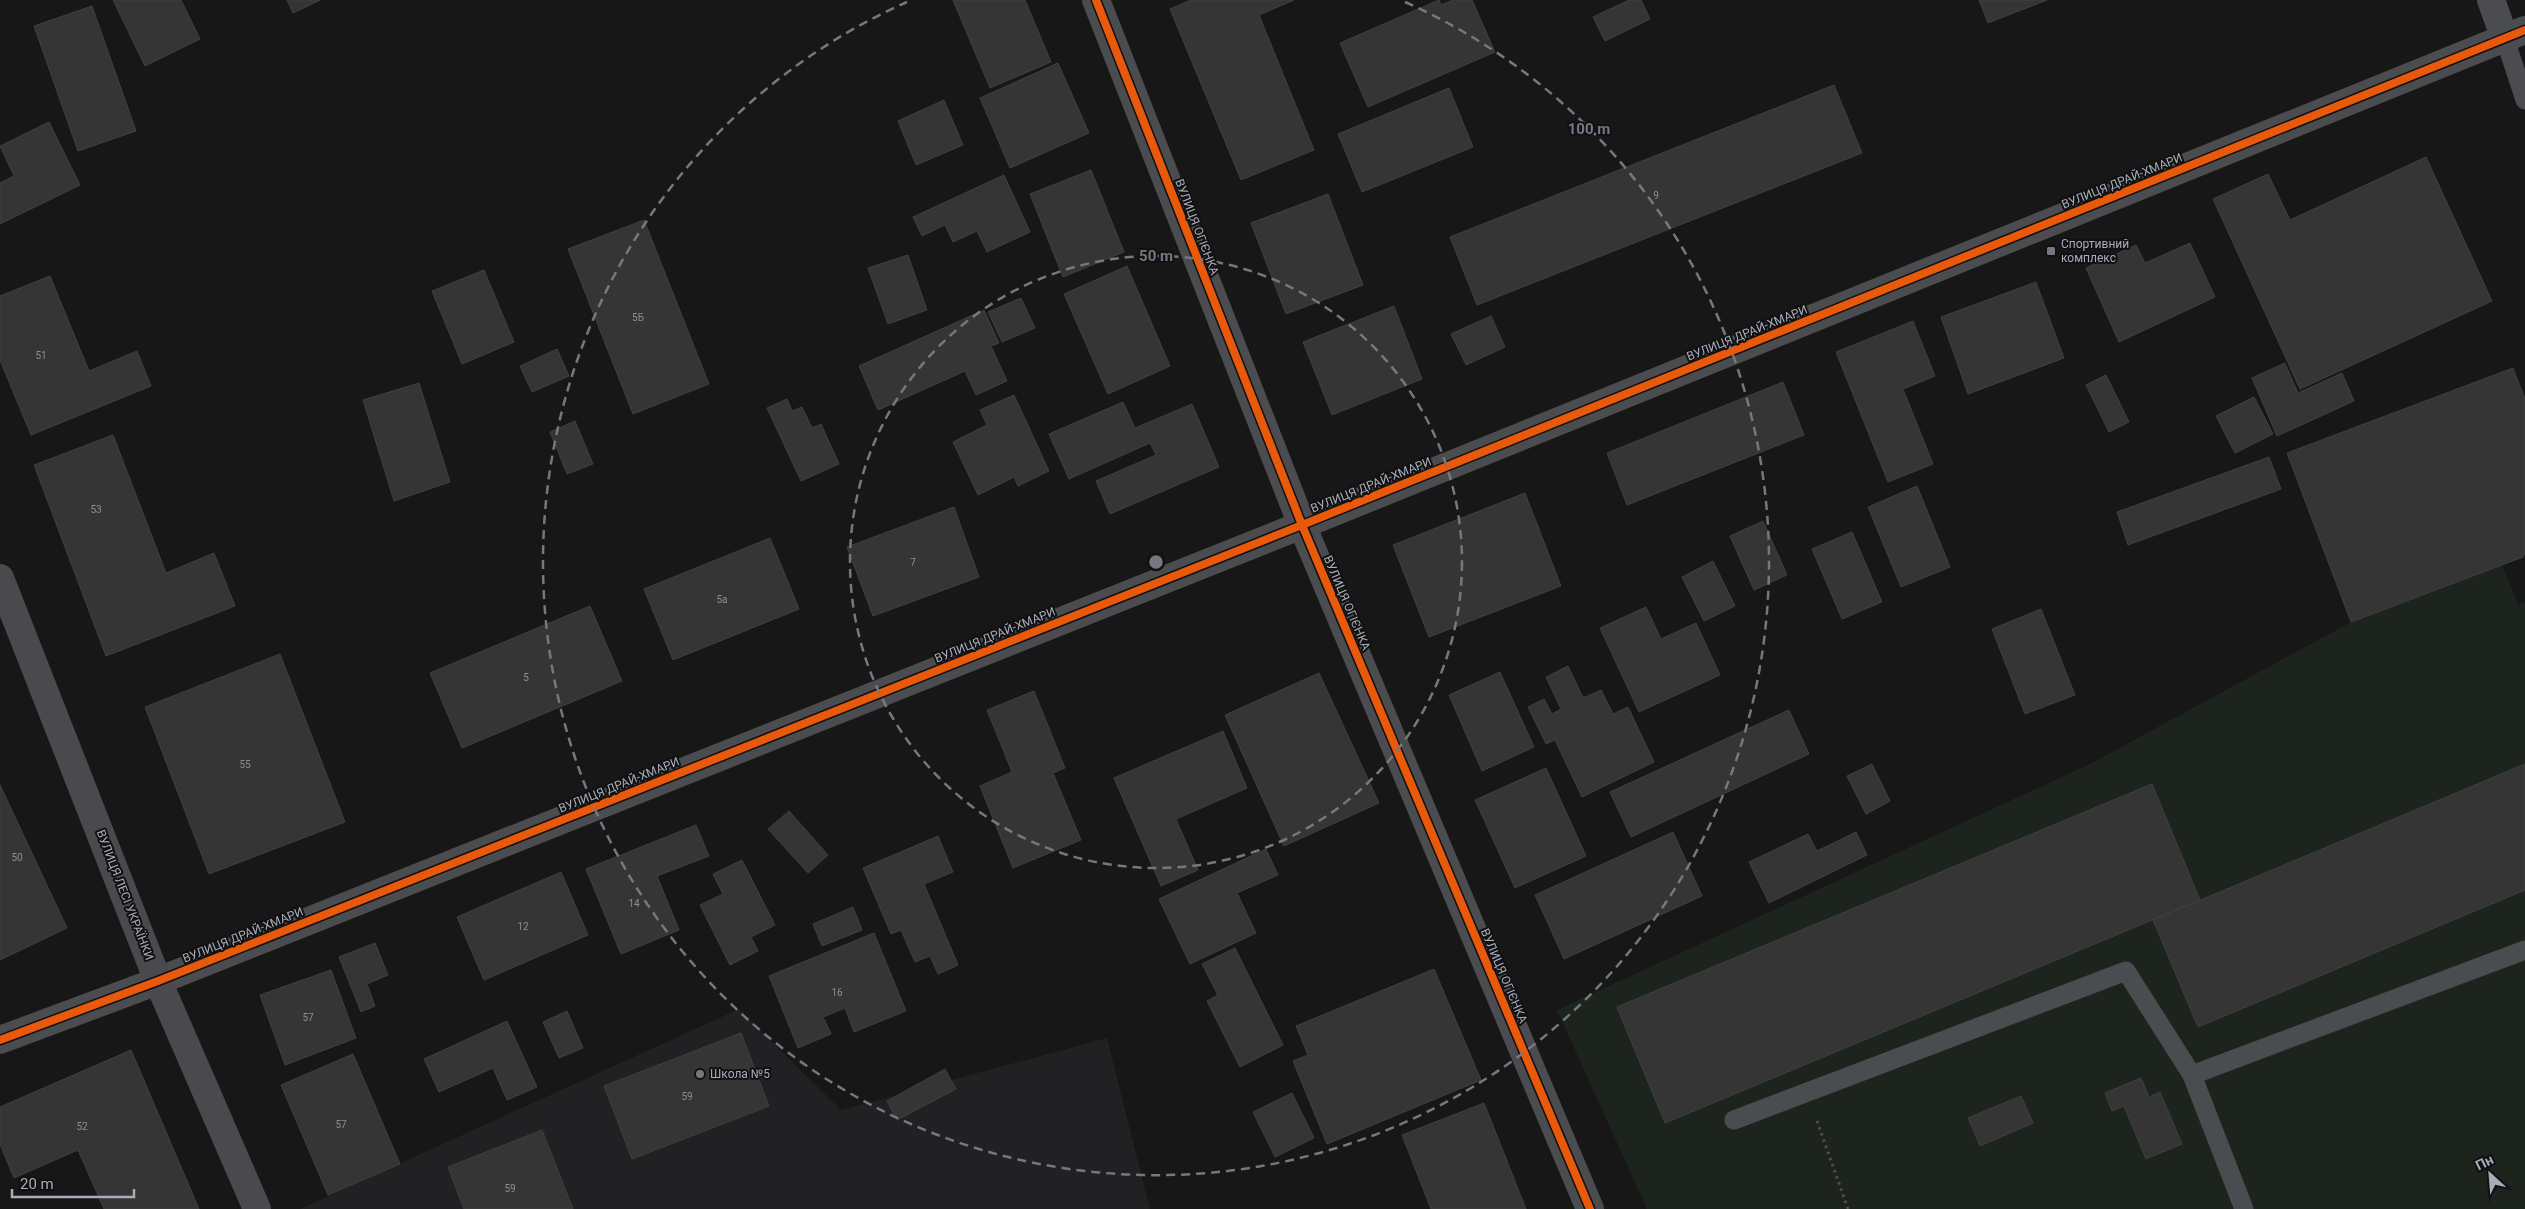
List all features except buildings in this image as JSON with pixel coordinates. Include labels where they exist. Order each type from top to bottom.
[{"type":"street","name":"ВУЛИЦЯ ОГІЄНКА","points":[[1096,0],[1302,525],[1590,1209]]},
{"type":"street","points":[[2491,0],[2515,34]]},
{"type":"street","name":"ВУЛИЦЯ ДРАЙ-ХМАРИ","points":[[0,1040],[158,981],[1302,525],[2515,34]]},
{"type":"street","name":"ВУЛИЦЯ ЛЕСІ УКРАЇНКИ","points":[[0,578],[158,981],[257,1209]]},
{"type":"lane","points":[[2515,34],[2525,100]]},
{"type":"lane","points":[[2192,1075],[2525,950]]},
{"type":"lane","points":[[1734,1120],[2126,971],[2192,1075],[2244,1209]]},
{"type":"path","points":[[1806,1092],[1848,1209]]},
{"type":"shaded area","points":[[2502,565],[2518,604],[2525,602],[2525,1209],[1647,1209],[1557,1010],[2092,763],[2351,622]]},
{"type":"shaded area","name":"Школа №5","points":[[739,1009],[841,1110],[1107,1038],[1150,1209],[300,1209]]},
{"type":"cycle path","points":[[1096,0],[1302,525],[1590,1209]]},
{"type":"cycle path","points":[[0,1040],[158,981],[1302,525],[2525,30]]},
{"type":"place","name":"Спортивний комплекс","points":[[2051,251]]},
{"type":"place","name":"Школа №5","points":[[700,1074]]}]
